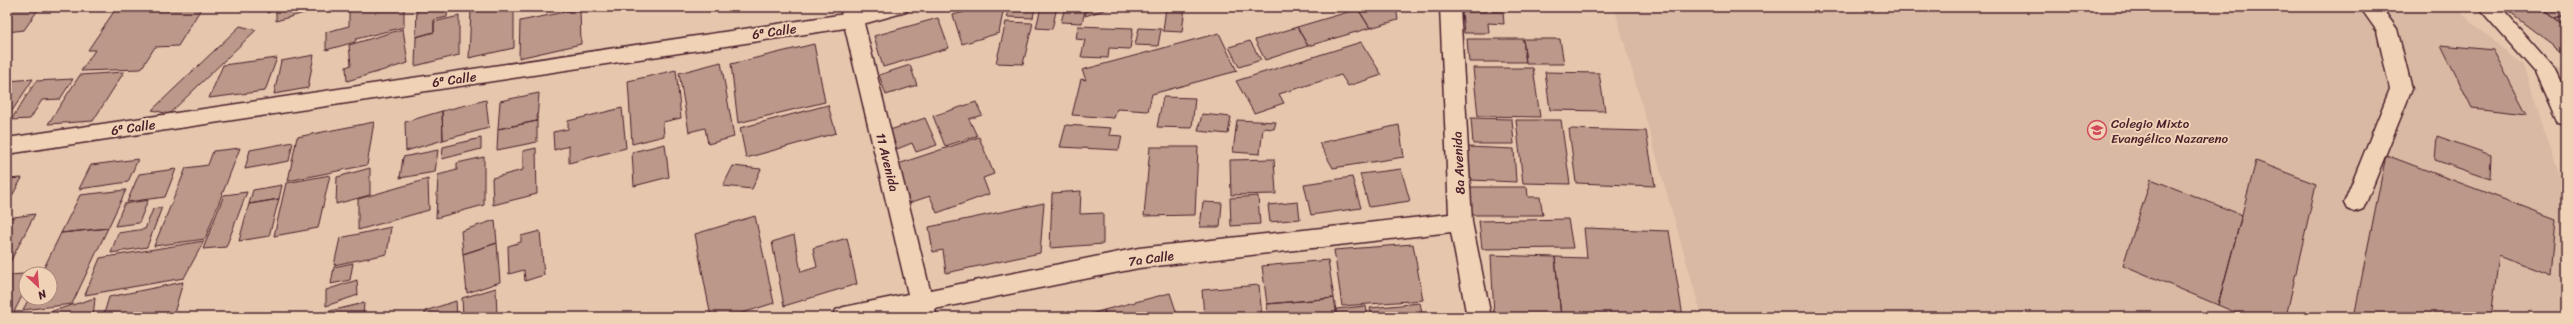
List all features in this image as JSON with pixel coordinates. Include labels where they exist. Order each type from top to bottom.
[{"type":"street","name":"6ª Calle","points":[[7,146],[851,13],[899,7]]},
{"type":"street","name":"8a Avenida","points":[[1450,7],[1461,222],[1479,317]]},
{"type":"street","points":[[2355,203],[2401,89],[2387,29],[2370,7]]},
{"type":"street","points":[[2488,7],[2544,68],[2566,117]]},
{"type":"street","name":"11 Avenida","points":[[851,13],[924,309]]},
{"type":"street","name":"7a Calle","points":[[844,317],[924,309],[1139,258],[1461,222]]},
{"type":"shaded area","name":"Colegio Mixto Evangélico Nazareno","points":[[1614,7],[2454,7],[2523,65],[2566,195],[2566,317],[1702,317]]},
{"type":"shaded area","points":[[2546,62],[2561,68],[2566,67],[2566,108]]},
{"type":"building","points":[[7,7],[40,7],[24,30],[7,32]]},
{"type":"building","points":[[117,7],[202,7],[178,46],[155,47],[141,69],[81,71],[95,50],[88,50]]},
{"type":"building","points":[[267,7],[325,7],[276,21],[276,10],[267,13]]},
{"type":"building","points":[[349,7],[404,7],[404,27],[356,39],[355,42],[326,50],[326,32],[349,26]]},
{"type":"building","points":[[417,7],[448,7],[447,17],[434,20],[434,32],[416,37]]},
{"type":"building","points":[[481,7],[514,7],[514,48],[469,58],[471,9]]},
{"type":"building","points":[[982,7],[1004,7],[999,33],[962,44],[953,15]]},
{"type":"building","points":[[1010,7],[1035,7],[1033,18],[1007,17]]},
{"type":"building","points":[[1041,7],[1057,7],[1052,29],[1036,28]]},
{"type":"building","points":[[1065,7],[1086,7],[1082,23],[1061,22]]},
{"type":"building","points":[[1087,7],[1114,7],[1085,16]]},
{"type":"building","points":[[1166,7],[1185,7],[1182,32],[1163,31]]},
{"type":"building","points":[[1365,7],[1396,7],[1398,20],[1370,28],[1358,9]]},
{"type":"building","points":[[2502,7],[2541,7],[2566,26],[2566,55]]},
{"type":"building","points":[[2541,7],[2566,7],[2566,15],[2556,18]]},
{"type":"building","points":[[580,9],[581,44],[519,58],[520,21]]},
{"type":"building","points":[[1358,9],[1370,28],[1308,46],[1297,27]]},
{"type":"building","points":[[1462,12],[1503,12],[1504,24],[1488,23],[1489,33],[1464,33]]},
{"type":"building","points":[[2566,15],[2566,26],[2556,18]]},
{"type":"building","points":[[459,16],[459,55],[415,66],[416,37],[434,32],[434,22]]},
{"type":"building","points":[[938,18],[949,48],[883,67],[874,36]]},
{"type":"building","points":[[1006,22],[1033,23],[1023,64],[996,63]]},
{"type":"building","points":[[240,26],[256,30],[169,114],[152,110]]},
{"type":"building","points":[[1078,26],[1133,28],[1130,49],[1109,48],[1108,58],[1081,57],[1085,40],[1076,39]]},
{"type":"building","points":[[1297,27],[1308,46],[1265,60],[1255,40]]},
{"type":"building","points":[[1139,28],[1161,29],[1158,46],[1135,45]]},
{"type":"building","points":[[403,29],[408,63],[347,81],[346,67],[351,65],[349,45]]},
{"type":"building","points":[[1219,33],[1237,71],[1152,94],[1148,111],[1117,109],[1114,118],[1072,115],[1081,79],[1086,80],[1082,70]]},
{"type":"building","points":[[1467,39],[1523,39],[1526,62],[1469,62]]},
{"type":"building","points":[[1523,39],[1560,39],[1564,64],[1526,64]]},
{"type":"building","points":[[1250,41],[1261,60],[1239,67],[1229,47]]},
{"type":"building","points":[[1361,42],[1382,75],[1348,86],[1341,75],[1279,94],[1284,103],[1254,113],[1236,81]]},
{"type":"building","points":[[814,44],[825,102],[738,123],[731,64]]},
{"type":"building","points":[[2441,45],[2493,50],[2527,114],[2472,108]]},
{"type":"building","points":[[314,55],[308,88],[274,94],[281,61]]},
{"type":"building","points":[[277,58],[265,91],[209,98],[223,65]]},
{"type":"building","points":[[721,62],[734,137],[708,144],[705,128],[689,132],[679,73]]},
{"type":"building","points":[[910,65],[917,85],[886,95],[879,75]]},
{"type":"building","points":[[1473,68],[1533,68],[1540,117],[1478,116]]},
{"type":"building","points":[[676,70],[681,118],[663,122],[664,136],[632,144],[628,81]]},
{"type":"building","points":[[124,72],[93,121],[48,124],[80,75]]},
{"type":"building","points":[[1545,72],[1599,73],[1605,111],[1550,110]]},
{"type":"building","points":[[33,79],[10,114],[7,115],[7,81]]},
{"type":"building","points":[[73,79],[60,99],[42,100],[30,119],[11,120],[36,81]]},
{"type":"building","points":[[539,93],[537,121],[498,129],[500,101]]},
{"type":"building","points":[[1163,97],[1195,98],[1192,128],[1157,127]]},
{"type":"building","points":[[486,100],[489,128],[443,140],[442,111]]},
{"type":"building","points":[[976,102],[982,115],[969,119],[977,136],[945,146],[933,116]]},
{"type":"building","points":[[828,105],[836,133],[746,158],[740,128]]},
{"type":"building","points":[[622,108],[626,148],[569,163],[569,146],[554,150],[553,132],[568,129],[568,121]]},
{"type":"building","points":[[442,111],[443,140],[406,151],[405,122]]},
{"type":"building","points":[[1202,114],[1231,117],[1228,134],[1198,131]]},
{"type":"building","points":[[925,118],[937,145],[916,152],[912,143],[897,149],[890,130]]},
{"type":"building","points":[[1471,118],[1512,119],[1514,144],[1473,144]]},
{"type":"building","points":[[1237,120],[1276,122],[1274,129],[1263,128],[1260,154],[1233,152]]},
{"type":"building","points":[[1516,120],[1561,120],[1570,184],[1523,183]]},
{"type":"building","points":[[537,121],[537,142],[497,150],[498,129]]},
{"type":"building","points":[[374,122],[367,165],[288,181],[297,137]]},
{"type":"building","points":[[1066,125],[1111,128],[1109,135],[1122,136],[1119,150],[1060,147]]},
{"type":"building","points":[[1399,125],[1404,157],[1333,168],[1319,143]]},
{"type":"building","points":[[1569,129],[1646,131],[1655,186],[1576,183]]},
{"type":"building","points":[[2437,136],[2491,155],[2490,179],[2435,160]]},
{"type":"building","points":[[979,137],[994,174],[983,178],[989,194],[937,213],[930,196],[903,205],[889,167]]},
{"type":"building","points":[[481,138],[481,149],[442,159],[443,147]]},
{"type":"building","points":[[293,142],[289,161],[245,169],[250,150]]},
{"type":"building","points":[[665,144],[669,177],[634,186],[632,152]]},
{"type":"building","points":[[1150,147],[1198,147],[1195,215],[1144,216]]},
{"type":"building","points":[[1468,147],[1514,149],[1516,182],[1470,180]]},
{"type":"building","points":[[240,148],[205,239],[154,246],[186,168],[208,165],[213,151]]},
{"type":"building","points":[[536,148],[537,194],[493,205],[492,178],[523,170],[523,151]]},
{"type":"building","points":[[438,150],[435,172],[400,178],[403,157]]},
{"type":"building","points":[[2386,155],[2556,219],[2551,275],[2499,255],[2491,317],[2354,317]]},
{"type":"building","points":[[484,157],[484,205],[436,218],[438,175],[457,170],[457,163]]},
{"type":"building","points":[[138,159],[128,182],[79,189],[91,165]]},
{"type":"building","points":[[1274,159],[1276,194],[1231,195],[1230,160]]},
{"type":"building","points":[[2256,161],[2316,184],[2286,317],[2246,317],[2218,305]]},
{"type":"building","points":[[733,166],[761,169],[752,189],[723,186]]},
{"type":"building","points":[[370,168],[370,195],[336,204],[337,177]]},
{"type":"building","points":[[176,169],[165,197],[127,202],[139,174]]},
{"type":"building","points":[[1401,169],[1410,201],[1369,207],[1360,174]]},
{"type":"building","points":[[330,175],[318,228],[274,236],[286,183]]},
{"type":"building","points":[[1352,177],[1361,208],[1311,215],[1304,184]]},
{"type":"building","points":[[22,178],[7,205],[7,179]]},
{"type":"building","points":[[428,179],[429,210],[358,230],[358,199]]},
{"type":"building","points":[[2151,179],[2242,215],[2218,305],[2123,265]]},
{"type":"building","points":[[282,185],[279,199],[249,204],[253,190]]},
{"type":"building","points":[[1468,187],[1527,187],[1528,197],[1540,197],[1543,215],[1471,215]]},
{"type":"building","points":[[126,190],[108,228],[61,233],[80,195]]},
{"type":"building","points":[[1081,191],[1080,214],[1103,213],[1103,244],[1050,248],[1052,193]]},
{"type":"building","points":[[247,192],[226,247],[203,249],[224,195]]},
{"type":"building","points":[[1258,196],[1260,224],[1231,226],[1230,198]]},
{"type":"building","points":[[279,199],[269,236],[239,241],[249,204]]},
{"type":"building","points":[[148,200],[139,223],[115,226],[124,204]]},
{"type":"building","points":[[1203,202],[1222,203],[1220,227],[1200,227]]},
{"type":"building","points":[[1298,202],[1300,219],[1270,222],[1268,205]]},
{"type":"building","points":[[1044,203],[1040,253],[946,273],[943,250],[933,252],[929,227]]},
{"type":"building","points":[[162,207],[147,247],[111,253],[118,233],[145,229],[153,209]]},
{"type":"building","points":[[35,214],[7,268],[7,218]]},
{"type":"building","points":[[755,216],[774,303],[730,317],[711,317],[695,234]]},
{"type":"building","points":[[1568,219],[1573,248],[1482,249],[1479,221]]},
{"type":"building","points":[[495,220],[497,243],[463,254],[461,231]]},
{"type":"building","points":[[391,227],[387,254],[334,265],[340,238]]},
{"type":"building","points":[[108,228],[72,304],[58,306],[58,266],[45,266],[61,233]]},
{"type":"building","points":[[1584,228],[1669,231],[1683,317],[1561,317],[1555,257],[1587,258]]},
{"type":"building","points":[[540,231],[544,275],[525,281],[524,270],[509,274],[508,246],[521,242],[521,236]]},
{"type":"building","points":[[794,235],[801,272],[817,267],[813,248],[847,238],[857,284],[784,306],[772,242]]},
{"type":"building","points":[[204,241],[184,278],[85,295],[100,258]]},
{"type":"building","points":[[497,243],[500,282],[467,293],[463,254]]},
{"type":"building","points":[[1413,244],[1423,300],[1342,306],[1334,250]]},
{"type":"building","points":[[1491,255],[1555,257],[1561,317],[1494,317]]},
{"type":"building","points":[[1328,260],[1334,298],[1267,304],[1262,266]]},
{"type":"building","points":[[353,263],[350,280],[331,284],[334,267]]},
{"type":"building","points":[[18,274],[18,304],[12,316],[7,316],[7,282],[11,275]]},
{"type":"building","points":[[357,280],[358,295],[326,306],[326,290]]},
{"type":"building","points":[[183,282],[173,317],[103,317],[109,297]]},
{"type":"building","points":[[1259,285],[1262,317],[1204,317],[1202,290]]},
{"type":"building","points":[[496,288],[497,317],[463,317],[462,298]]},
{"type":"building","points":[[1170,293],[1178,317],[1106,317],[1104,310]]},
{"type":"building","points":[[95,298],[93,317],[45,317],[46,313]]},
{"type":"building","points":[[1334,298],[1337,317],[1268,317],[1267,304]]},
{"type":"building","points":[[456,301],[457,317],[425,317],[425,311]]},
{"type":"building","points":[[364,303],[363,317],[326,317],[326,312]]},
{"type":"building","points":[[1420,303],[1423,317],[1372,317],[1370,308]]},
{"type":"building","points":[[25,306],[56,306],[23,310]]},
{"type":"building","points":[[1366,306],[1368,317],[1338,317],[1336,309]]},
{"type":"building","points":[[1104,310],[1106,317],[1080,317]]},
{"type":"place","name":"Colegio Mixto Evangélico Nazareno","points":[[2097,130]]}]
